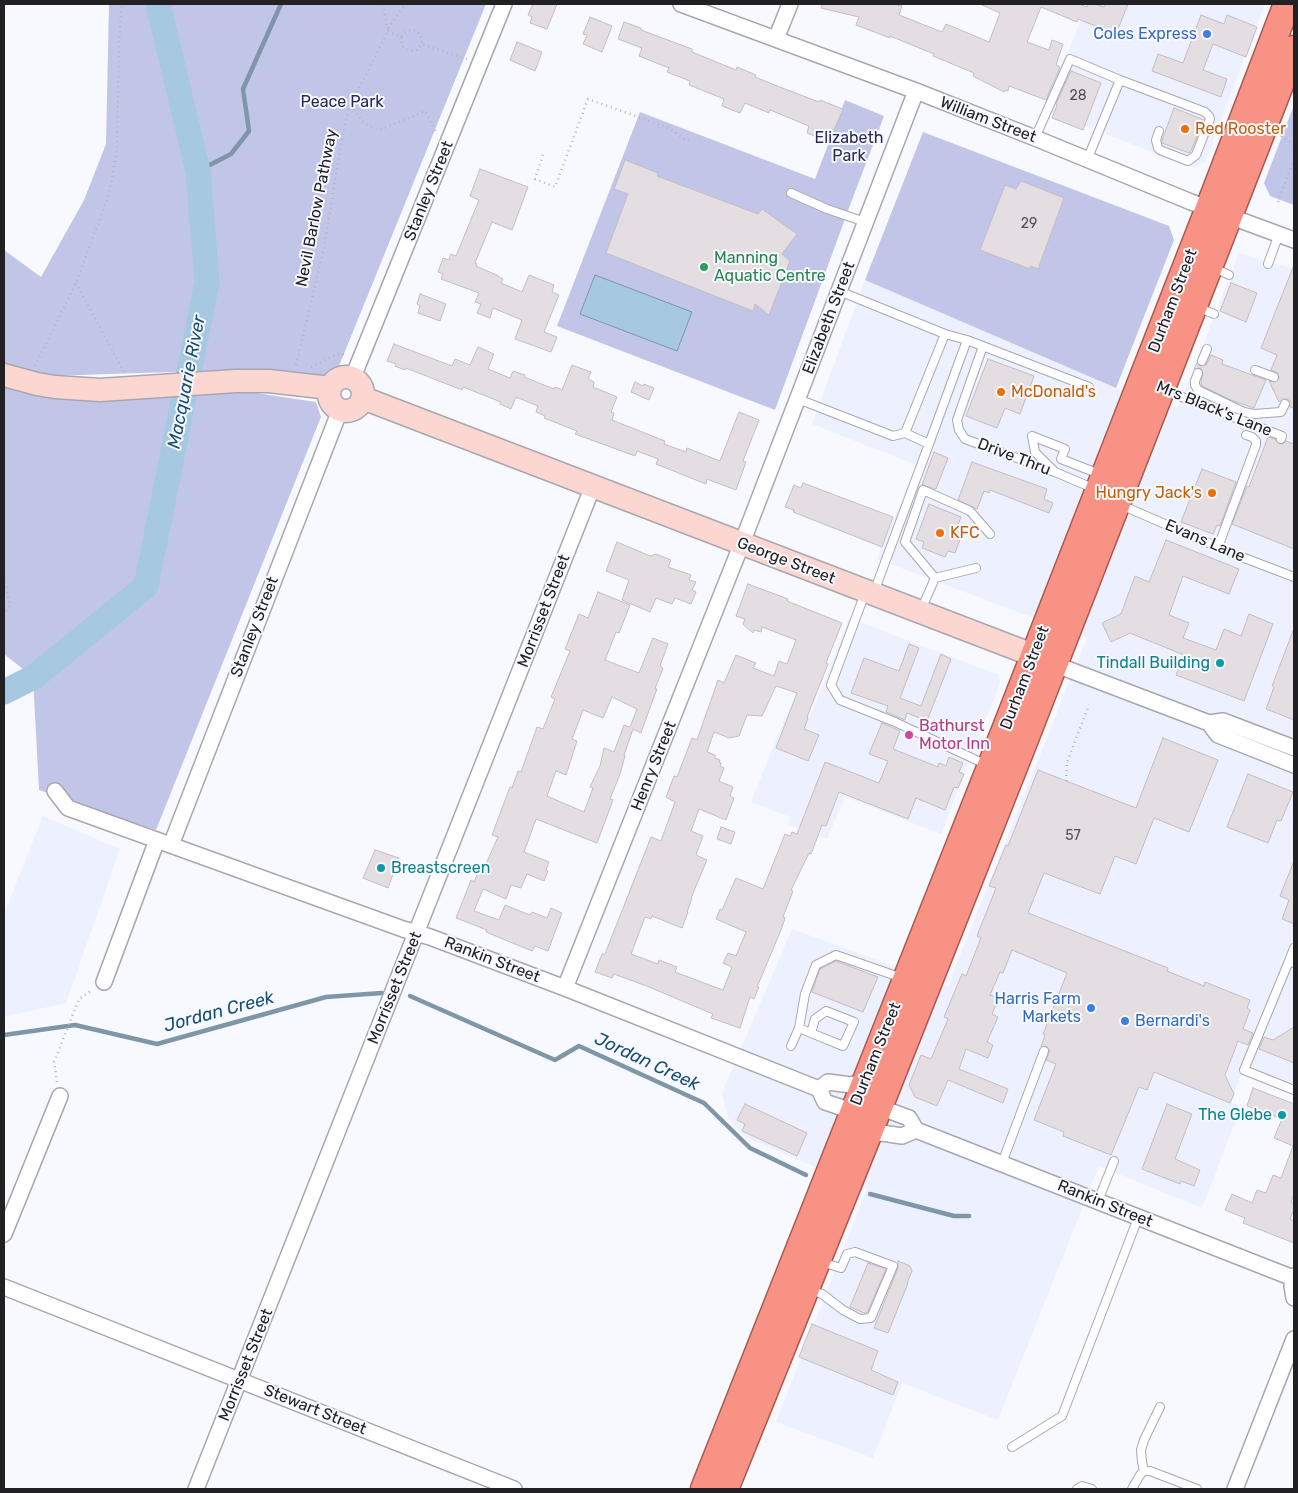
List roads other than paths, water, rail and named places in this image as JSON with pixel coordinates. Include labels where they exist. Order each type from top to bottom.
[{"type":"highway","name":"Durham Street","points":[[725,1489],[879,1107],[1107,490],[1152,384],[1219,211],[1287,4]]},
{"type":"highway","name":"Durham Street","points":[[1152,384],[1204,310],[1219,270],[1219,211],[1294,49]]},
{"type":"highway","name":"Durham Street","points":[[704,1489],[991,767],[1044,660]]},
{"type":"main road","points":[[356,368],[363,388],[363,398],[357,408],[346,411],[340,410],[332,404],[330,388],[336,379],[347,376],[356,368]]},
{"type":"main road","points":[[4,375],[37,384],[100,390],[131,383],[236,381],[269,381],[330,388]]},
{"type":"main road","name":"George Street","points":[[363,398],[1044,660]]},
{"type":"street","name":"Stanley Street","points":[[356,368],[504,4]]},
{"type":"street","name":"William Street","points":[[681,4],[916,91],[1294,240]]},
{"type":"street","points":[[776,39],[790,4]]},
{"type":"street","name":"Elizabeth Street","points":[[742,544],[853,257],[864,222],[916,91]]},
{"type":"street","name":"Stanley Street","points":[[104,982],[164,842],[340,410]]},
{"type":"street","name":"Morrisset Street","points":[[196,1489],[593,486]]},
{"type":"street","name":"Henry Street","points":[[566,988],[742,544]]},
{"type":"street","name":"George Street","points":[[1044,660],[1209,724],[1218,735],[1294,765]]},
{"type":"street","name":"George Street","points":[[1209,724],[1224,721],[1294,748]]},
{"type":"street","name":"Rankin Street","points":[[55,791],[68,808],[403,929],[430,937],[566,988],[819,1088],[825,1102],[854,1112]]},
{"type":"street","points":[[819,1088],[828,1082],[851,1085],[866,1081]]},
{"type":"street","points":[[4,1234],[60,1096]]},
{"type":"street","points":[[854,1112],[879,1107]]},
{"type":"street","name":"Rankin Street","points":[[879,1107],[908,1118],[916,1130],[1138,1218],[1294,1277]]},
{"type":"street","points":[[868,1135],[882,1133],[902,1136],[916,1130]]},
{"type":"street","points":[[1294,1277],[1292,1286],[1294,1298]]},
{"type":"street","name":"Stewart Street","points":[[4,1287],[514,1489]]},
{"type":"street","points":[[1235,1489],[1294,1339]]},
{"type":"lane","points":[[1035,138],[1070,59],[1205,112],[1210,119],[1196,155],[1188,160],[1158,148],[1156,140],[1159,131]]},
{"type":"lane","points":[[1087,160],[1120,80]]},
{"type":"lane","points":[[791,193],[827,209],[864,222]]},
{"type":"lane","points":[[1268,264],[1280,234]]},
{"type":"lane","points":[[839,291],[945,334],[967,340],[1089,387]]},
{"type":"lane","points":[[905,433],[945,334]]},
{"type":"lane","points":[[967,340],[929,444],[831,685],[840,700],[895,722],[991,767]]},
{"type":"lane","name":"Drive Thru","points":[[983,346],[957,420],[959,430],[965,439],[1107,490]]},
{"type":"lane","points":[[1202,361],[1207,349]]},
{"type":"lane","points":[[1255,370],[1274,377]]},
{"type":"lane","points":[[1198,373],[1194,381],[1198,390],[1244,412],[1254,414],[1281,412],[1285,404]]},
{"type":"lane","name":"Mrs Black's Lane","points":[[1152,384],[1282,436],[1281,439]]},
{"type":"lane","points":[[798,398],[893,436],[905,433],[929,444]]},
{"type":"lane","points":[[1218,547],[1256,445],[1256,441],[1246,434]]},
{"type":"lane","points":[[1055,472],[1035,452],[1032,436],[1065,449],[1061,459],[1107,490]]},
{"type":"lane","points":[[935,578],[905,542],[923,490],[970,511],[990,534]]},
{"type":"lane","name":"Evans Lane","points":[[1107,490],[1218,547],[1294,577]]},
{"type":"lane","points":[[935,578],[976,568]]},
{"type":"lane","points":[[920,612],[935,578]]},
{"type":"lane","points":[[1294,948],[1292,962],[1244,1070],[1294,1090]]},
{"type":"lane","points":[[791,1046],[798,1028],[805,994],[816,965],[836,955],[906,980]]},
{"type":"lane","points":[[798,1028],[843,1046],[854,1022],[826,1011],[815,1019],[811,1033]]},
{"type":"lane","points":[[1002,1163],[1044,1052]]},
{"type":"lane","points":[[1098,1201],[1114,1162]]},
{"type":"lane","points":[[1012,1447],[1062,1416],[1138,1218]]},
{"type":"lane","points":[[806,1288],[822,1294],[843,1310],[860,1319],[871,1318],[893,1266],[855,1252],[847,1254],[841,1268],[817,1261]]},
{"type":"lane","points":[[1144,1471],[1141,1450],[1160,1407]]},
{"type":"lane","points":[[1132,1489],[1144,1471],[1150,1471],[1197,1489]]},
{"type":"lane","points":[[1077,1489],[1082,1486],[1092,1489]]},
{"type":"waterway","name":"Macquarie River","points":[[4,692],[34,677],[146,586],[207,282],[198,171],[158,4]]},
{"type":"waterway","points":[[198,171],[231,154],[249,131],[243,89],[281,4]]},
{"type":"waterway","name":"Jordan Creek","points":[[4,1035],[75,1025],[157,1044],[326,997],[382,993]]},
{"type":"waterway","name":"Jordan Creek","points":[[410,996],[555,1060],[579,1046],[704,1103],[750,1148],[806,1175]]},
{"type":"waterway","name":"Jordan Creek","points":[[870,1194],[954,1216],[969,1216]]},
{"type":"place","name":"Coles Express","points":[[1207,34]]},
{"type":"place","name":"Red Rooster","points":[[1185,129]]},
{"type":"place","name":"Manning Aquatic Centre","points":[[704,267]]},
{"type":"place","name":"McDonald's","points":[[1001,392]]},
{"type":"place","name":"Hungry Jack's","points":[[1212,493]]},
{"type":"place","name":"KFC","points":[[940,533]]},
{"type":"place","name":"Tindall Building","points":[[1220,663]]},
{"type":"place","name":"Bathurst Motor Inn","points":[[909,735]]},
{"type":"place","name":"Breastscreen","points":[[381,868]]},
{"type":"place","name":"Harris Farm Markets","points":[[1091,1008]]},
{"type":"place","name":"Bernardi's","points":[[1125,1021]]},
{"type":"place","name":"The Glebe","points":[[1282,1115]]},
{"type":"park label","name":"Peace Park","points":[[342,102]]},
{"type":"park label","name":"Elizabeth Park","points":[[849,147]]}]
